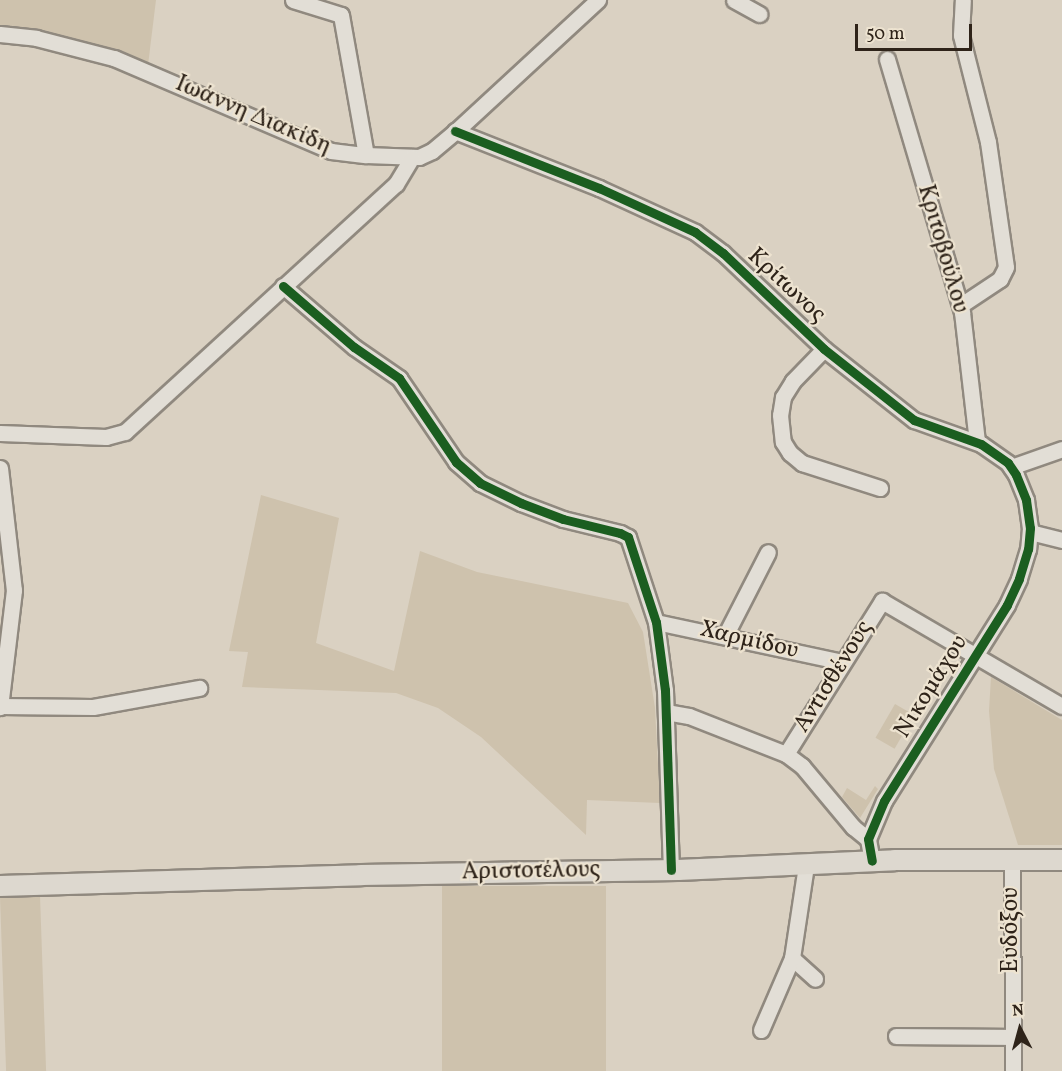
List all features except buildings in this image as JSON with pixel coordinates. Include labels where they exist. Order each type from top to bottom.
[{"type":"main road","name":"Αριστοτέλους","points":[[0,886],[361,875],[671,870],[872,861],[1062,860]]},
{"type":"street","points":[[293,0],[341,15],[366,155]]},
{"type":"street","name":"Ιωάννη Διακίδη","points":[[0,34],[36,38],[114,58],[331,151],[412,157],[432,151],[598,0]]},
{"type":"street","points":[[734,0],[759,14]]},
{"type":"street","points":[[961,305],[1000,279],[1006,267],[988,142],[961,35],[963,0]]},
{"type":"street","name":"Κριτοβούλου","points":[[887,59],[961,305],[977,442]]},
{"type":"street","name":"Κρίτωνος","points":[[455,131],[600,188],[694,232],[723,253],[824,349],[916,422],[977,442],[1011,467],[1025,494],[1030,532]]},
{"type":"street","points":[[0,433],[106,437],[125,432],[396,184],[412,157]]},
{"type":"street","points":[[283,286],[354,347],[399,378],[447,449],[474,479],[521,504],[628,537],[656,622],[666,712],[671,870]]},
{"type":"street","points":[[824,349],[793,381],[783,396],[780,421],[783,442],[790,453],[802,463],[880,488]]},
{"type":"street","points":[[1011,467],[1062,449]]},
{"type":"street","points":[[0,468],[15,590],[0,706],[93,707],[199,688]]},
{"type":"street","points":[[1030,532],[1062,540]]},
{"type":"street","name":"Νικομάχου","points":[[868,838],[895,781],[1016,588],[1026,556],[1030,532]]},
{"type":"street","points":[[725,636],[768,552]]},
{"type":"street","name":"Αντισθένους","points":[[786,754],[882,601],[974,655]]},
{"type":"street","name":"Χαρμίδου","points":[[656,622],[843,662]]},
{"type":"street","points":[[974,655],[1062,706]]},
{"type":"street","points":[[666,712],[688,716],[729,731],[786,754],[798,762],[853,826],[868,838],[872,861]]},
{"type":"street","name":"Ευδόξου","points":[[1012,860],[1013,1071]]},
{"type":"street","points":[[761,1030],[792,958],[806,865]]},
{"type":"street","points":[[792,958],[815,979]]},
{"type":"street","points":[[896,1035],[1012,1037]]},
{"type":"shaded area","points":[[0,0],[156,0],[148,65],[0,29]]},
{"type":"shaded area","points":[[261,495],[339,518],[316,643],[394,671],[420,551],[477,572],[628,603],[643,632],[655,708],[660,803],[587,800],[586,835],[481,737],[438,708],[396,693],[242,687],[248,652],[229,651]]},
{"type":"shaded area","points":[[991,677],[1062,720],[1062,845],[1018,845],[994,769],[989,711]]},
{"type":"shaded area","points":[[895,704],[914,715],[895,749],[876,738]]},
{"type":"shaded area","points":[[875,786],[878,789],[860,818],[842,797],[847,788],[866,800]]},
{"type":"shaded area","points":[[442,886],[606,886],[606,1071],[442,1071]]},
{"type":"shaded area","points":[[40,896],[46,1071],[6,1071],[0,897]]},
{"type":"cycle path","points":[[455,131],[599,188],[695,232],[723,253],[824,349],[914,420],[981,444],[1008,463],[1016,475],[1026,500],[1030,528],[1028,549],[1019,579],[1007,605],[884,801],[868,839],[872,861]]},
{"type":"cycle path","points":[[283,286],[354,347],[399,378],[456,462],[480,483],[521,503],[563,519],[628,537],[656,622],[665,690],[671,870]]}]
